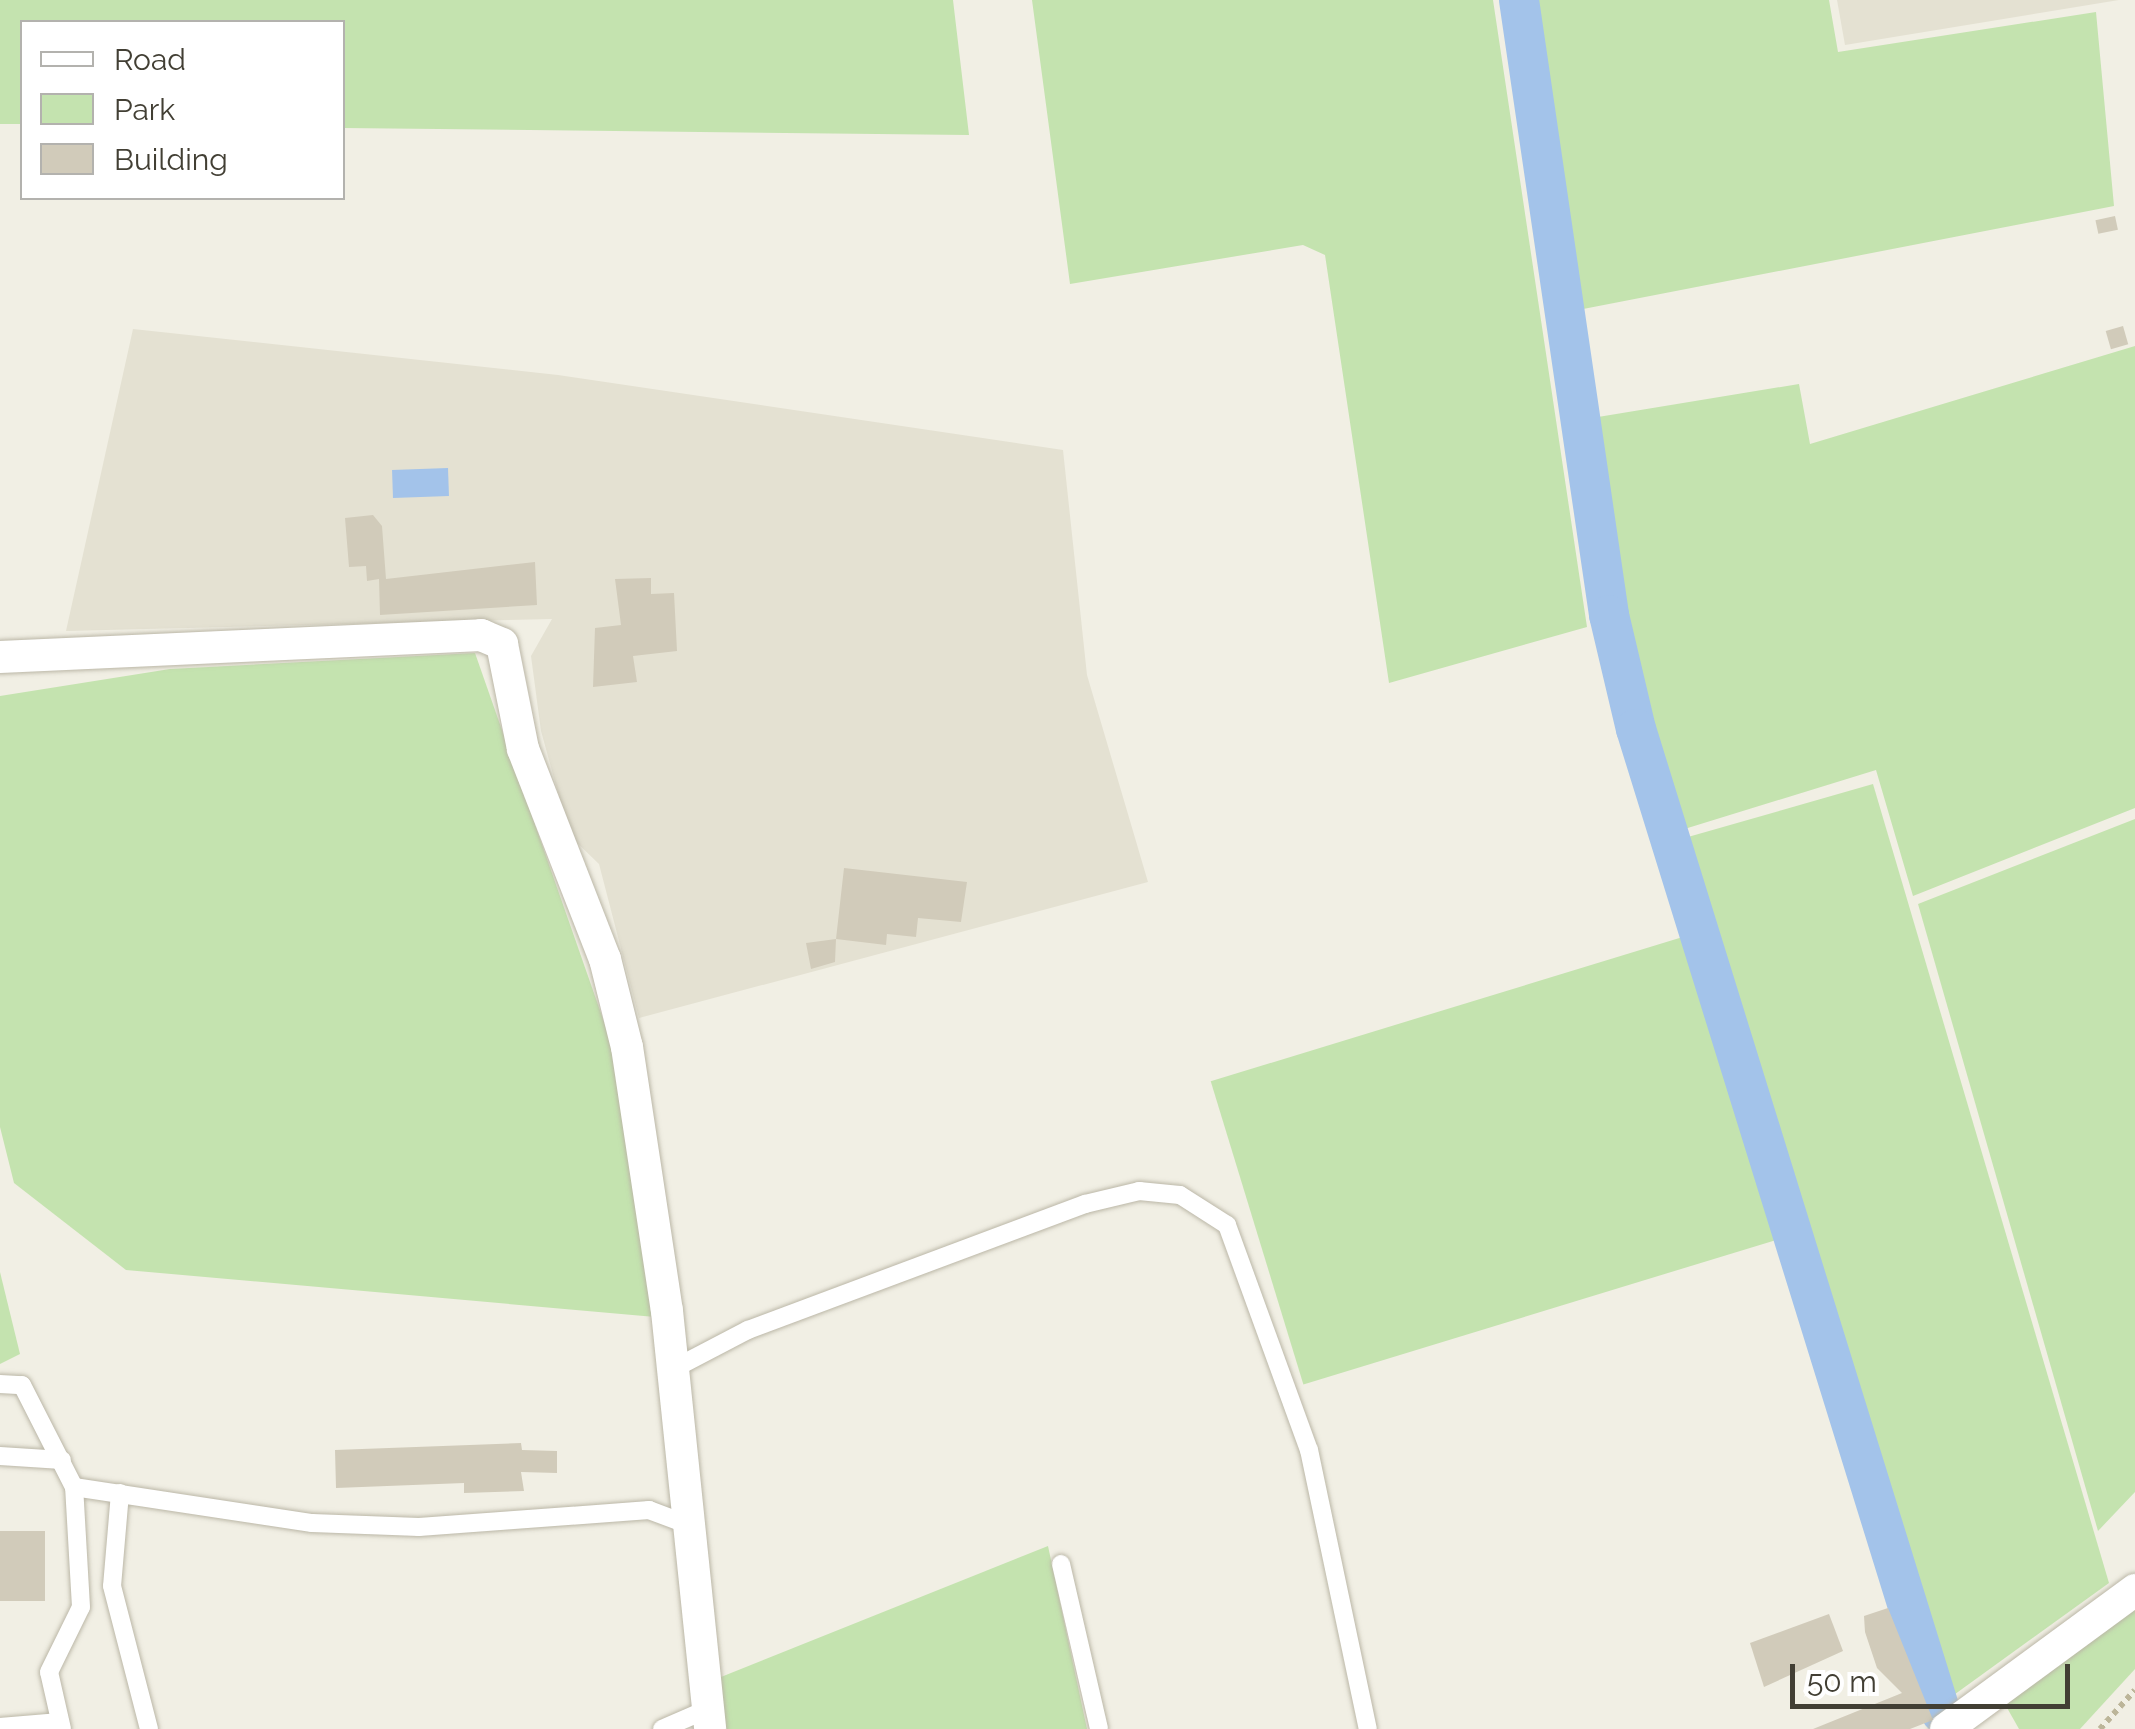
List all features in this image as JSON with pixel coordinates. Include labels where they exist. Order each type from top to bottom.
[{"type":"street","points":[[0,657],[481,635],[502,644],[523,749],[605,959],[627,1047],[674,1369],[709,1719]]},
{"type":"street","points":[[1946,1729],[2135,1590]]},
{"type":"lane","points":[[674,1369],[748,1330],[1084,1204],[1139,1191],[1180,1194],[1228,1225],[1309,1450],[1368,1729]]},
{"type":"lane","points":[[0,1384],[22,1385],[74,1487],[81,1607],[49,1672],[61,1726],[0,1728]]},
{"type":"lane","points":[[0,1456],[62,1460]]},
{"type":"lane","points":[[74,1487],[312,1523],[419,1527],[649,1510],[689,1524]]},
{"type":"lane","points":[[120,1493],[112,1586],[149,1729]]},
{"type":"lane","points":[[1062,1564],[1100,1729]]},
{"type":"lane","points":[[662,1729],[709,1719]]},
{"type":"path","points":[[2100,1729],[2135,1690]]},
{"type":"shaded area","points":[[1837,0],[2119,0],[1845,45]]},
{"type":"shaded area","points":[[133,329],[558,375],[1063,450],[1087,675],[1148,882],[639,1018],[599,864],[570,836],[541,731],[531,656],[552,619],[66,631]]},
{"type":"green space","points":[[0,0],[953,0],[969,135],[345,128],[345,20],[20,20],[20,124],[0,124]]},
{"type":"green space","points":[[1032,0],[1493,0],[1587,627],[1389,683],[1325,255],[1303,245],[1070,284]]},
{"type":"green space","points":[[1535,0],[1829,0],[1838,52],[2096,12],[2114,206],[1578,310]]},
{"type":"green space","points":[[2135,346],[2135,808],[1913,896],[1876,770],[1678,831],[1624,616],[1598,417],[1799,384],[1810,444]]},
{"type":"green space","points":[[475,653],[610,1039],[655,1317],[126,1270],[14,1183],[0,1127],[0,696],[170,669]]},
{"type":"green space","points":[[1873,784],[2109,1583],[1951,1697],[1681,839]]},
{"type":"green space","points":[[2135,819],[2135,1492],[2098,1531],[1918,904]]},
{"type":"green space","points":[[1686,936],[1779,1239],[1303,1384],[1211,1081]]},
{"type":"green space","points":[[0,1272],[20,1354],[0,1364]]},
{"type":"green space","points":[[1048,1546],[1087,1729],[722,1729],[716,1679]]},
{"type":"green space","points":[[2135,1607],[2135,1669],[2080,1729],[2019,1729],[2006,1706],[2026,1682]]},
{"type":"water","points":[[448,468],[449,496],[393,498],[392,470]]},
{"type":"building","points":[[2115,216],[2118,230],[2098,234],[2095,220]]},
{"type":"building","points":[[2123,326],[2128,344],[2111,349],[2106,331]]},
{"type":"building","points":[[373,515],[382,526],[386,579],[535,562],[537,605],[380,615],[379,579],[367,581],[366,566],[349,567],[345,518]]},
{"type":"building","points":[[651,578],[651,594],[674,593],[677,651],[633,656],[637,682],[593,687],[595,628],[621,625],[615,579]]},
{"type":"building","points":[[844,868],[967,882],[961,922],[918,918],[916,937],[887,934],[886,945],[836,939]]},
{"type":"building","points":[[836,939],[835,962],[811,969],[806,943]]},
{"type":"building","points":[[521,1443],[522,1450],[557,1451],[557,1473],[521,1472],[524,1491],[464,1493],[464,1483],[336,1488],[335,1450]]},
{"type":"building","points":[[0,1531],[45,1531],[45,1601],[0,1601]]},
{"type":"building","points":[[1888,1608],[1933,1720],[1910,1729],[1813,1729],[1902,1693],[1877,1668],[1865,1632],[1864,1616]]},
{"type":"building","points":[[1829,1614],[1843,1651],[1764,1687],[1750,1643]]},
{"type":"waterway","points":[[1519,0],[1609,615],[1636,729],[1941,1713]]}]
